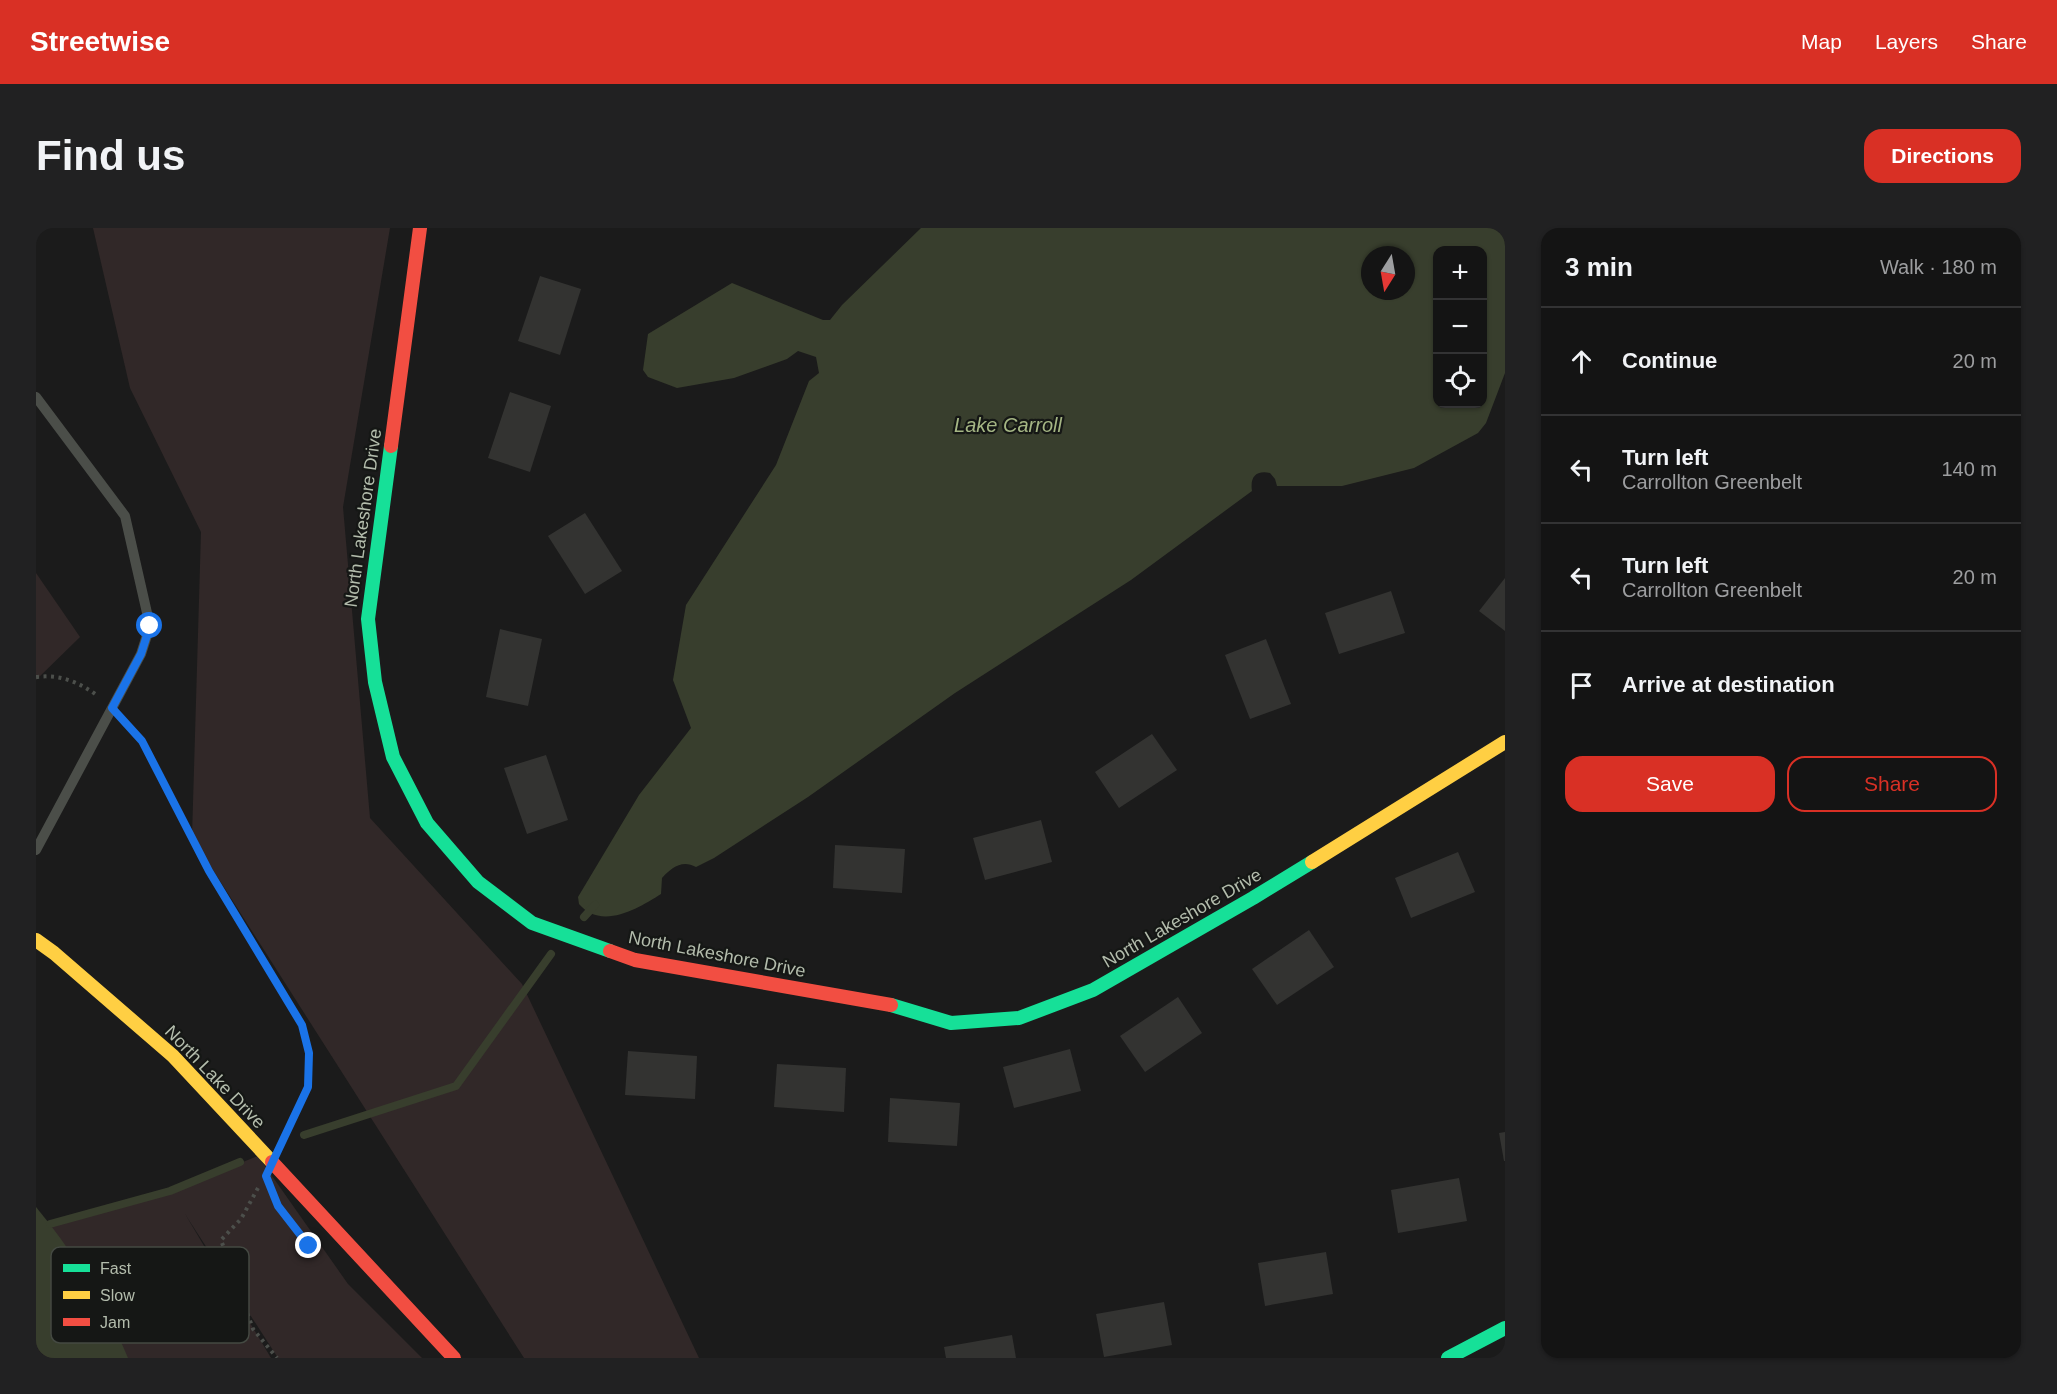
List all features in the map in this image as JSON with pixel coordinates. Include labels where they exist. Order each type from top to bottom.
[{"type":"street","name":"North Lakeshore Drive","points":[[420,228],[368,619],[375,682],[393,757],[428,824],[478,882],[532,923],[635,960],[896,1006],[951,1023],[1019,1018],[1093,990],[1253,898],[1505,742]]},
{"type":"street","name":"North Lake Drive","points":[[36,940],[173,1056],[454,1358]]},
{"type":"street","points":[[1448,1358],[1505,1328]]},
{"type":"lane","points":[[36,397],[124,516],[150,626],[141,654],[36,850]]},
{"type":"path","points":[[36,677],[51,675],[82,685],[107,702],[142,741],[209,871],[302,1025],[309,1053],[308,1087],[272,1163],[241,1219],[221,1240],[224,1247]]},
{"type":"path","points":[[249,1318],[253,1329],[278,1358]]},
{"type":"shaded area","points":[[93,228],[390,228],[343,507],[370,818],[522,984],[699,1358],[524,1358],[192,837],[201,532],[130,388]]},
{"type":"shaded area","points":[[36,573],[80,637],[36,680]]},
{"type":"shaded area","points":[[258,1156],[348,1284],[422,1358],[278,1358],[249,1313],[249,1247],[206,1247],[185,1214],[205,1247],[51,1247],[51,1343],[249,1343],[249,1321],[271,1358],[36,1358],[36,1235],[50,1224],[170,1191]]},
{"type":"water","name":"Lake Carroll","points":[[921,228],[1505,228],[1505,373],[1486,423],[1478,433],[1414,468],[1342,486],[1277,486],[1270,473],[1257,474],[1252,482],[1252,491],[1131,580],[955,693],[808,797],[714,858],[696,867],[681,864],[673,868],[662,878],[661,894],[618,915],[599,916],[590,913],[579,904],[578,897],[639,795],[691,728],[673,680],[686,605],[776,465],[809,381],[819,373],[816,357],[798,351],[787,359],[734,378],[677,388],[648,377],[643,370],[648,334],[732,283],[823,320],[830,320],[842,305]]},
{"type":"water","points":[[36,1207],[66,1247],[51,1247],[51,1343],[121,1343],[128,1358],[36,1358]]},
{"type":"building","points":[[540,276],[581,289],[560,355],[518,341]]},
{"type":"building","points":[[510,392],[551,406],[530,472],[488,458]]},
{"type":"building","points":[[585,513],[622,571],[585,594],[548,536]]},
{"type":"building","points":[[1505,578],[1505,631],[1479,611]]},
{"type":"building","points":[[1391,591],[1405,633],[1339,654],[1325,613]]},
{"type":"building","points":[[500,629],[542,639],[528,706],[486,697]]},
{"type":"building","points":[[1266,639],[1291,704],[1250,719],[1225,655]]},
{"type":"building","points":[[1152,734],[1177,770],[1119,808],[1095,772]]},
{"type":"building","points":[[546,755],[568,820],[527,834],[504,768]]},
{"type":"building","points":[[1041,820],[1052,862],[985,880],[973,838]]},
{"type":"building","points":[[835,845],[905,849],[902,893],[833,888]]},
{"type":"building","points":[[1458,852],[1475,892],[1411,918],[1395,878]]},
{"type":"building","points":[[1309,930],[1334,967],[1277,1005],[1252,969]]},
{"type":"building","points":[[1178,997],[1202,1033],[1145,1072],[1120,1036]]},
{"type":"building","points":[[1070,1049],[1081,1091],[1014,1108],[1003,1067]]},
{"type":"building","points":[[628,1051],[697,1056],[695,1099],[625,1095]]},
{"type":"building","points":[[777,1064],[846,1068],[844,1112],[774,1107]]},
{"type":"building","points":[[890,1098],[960,1103],[957,1146],[888,1142]]},
{"type":"building","points":[[1505,1132],[1505,1161],[1504,1161],[1499,1133]]},
{"type":"building","points":[[1459,1178],[1467,1221],[1398,1233],[1391,1190]]},
{"type":"building","points":[[1326,1252],[1333,1294],[1265,1306],[1258,1263]]},
{"type":"building","points":[[1164,1302],[1172,1345],[1104,1357],[1096,1314]]},
{"type":"building","points":[[1012,1335],[1016,1358],[946,1358],[944,1347]]},
{"type":"waterway","points":[[584,917],[595,905]]},
{"type":"waterway","points":[[304,1135],[456,1086],[551,954]]},
{"type":"waterway","points":[[50,1224],[170,1191],[240,1162]]},
{"type":"traffic: fast","points":[[391,446],[368,619],[375,682],[393,757],[427,823],[478,882],[532,923],[610,951]]},
{"type":"traffic: fast","points":[[891,1005],[951,1023],[1019,1018],[1093,990],[1312,862]]},
{"type":"traffic: fast","points":[[1448,1358],[1505,1328]]},
{"type":"traffic: slow","points":[[1312,862],[1505,742]]},
{"type":"traffic: slow","points":[[36,940],[173,1056],[272,1162]]},
{"type":"traffic: jam","points":[[391,446],[420,228]]},
{"type":"traffic: jam","points":[[610,951],[635,960],[891,1005]]},
{"type":"traffic: jam","points":[[272,1162],[454,1358]]},
{"type":"route","points":[[150,626],[141,654],[112,708],[142,741],[209,871],[302,1025],[309,1053],[308,1087],[266,1176],[278,1206],[309,1246]]}]
